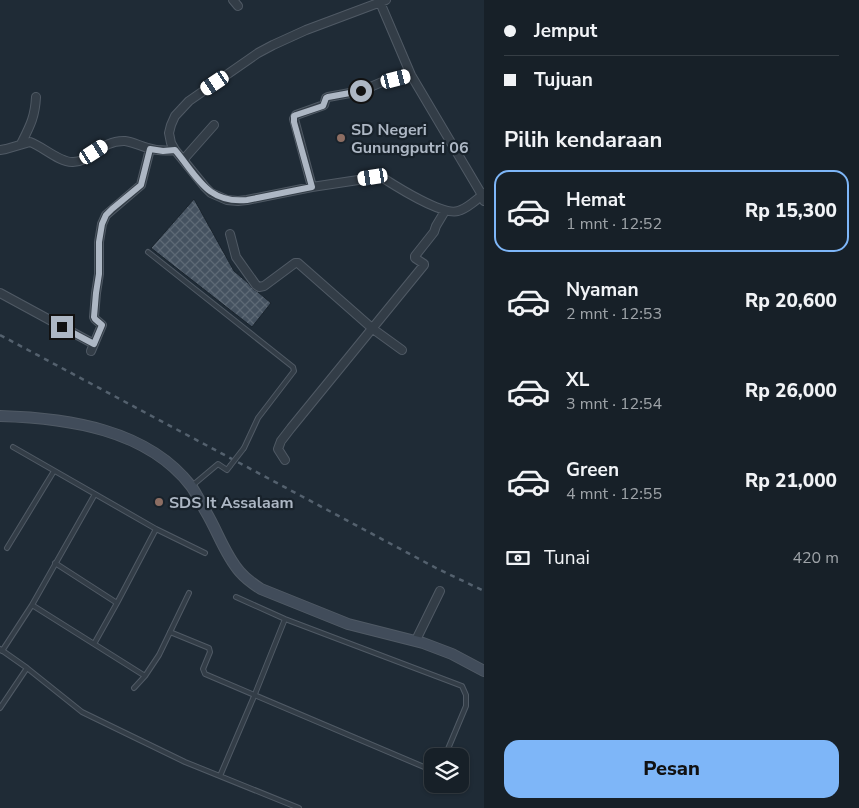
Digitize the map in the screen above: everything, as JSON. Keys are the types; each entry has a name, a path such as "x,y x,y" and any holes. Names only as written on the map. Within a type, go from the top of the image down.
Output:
{"street":[{"path":"382,1 411,75 483,196 458,211 445,211 378,177 312,187 247,200 227,200 211,193 205,187 171,143 169,133 171,125 175,116 189,101 258,53 306,30 382,1"},
{"path":"312,187 294,116 323,106 328,97 361,91 382,82 411,75"},
{"path":"21,144 32,123 36,97"},
{"path":"183,160 214,125"},
{"path":"0,150 32,142 59,158 71,162 82,160 112,142 126,141 150,149 175,150"},
{"path":"0,293 92,348 102,325 94,317 102,224 106,215 112,209 141,185 150,149"},
{"path":"284,460 278,449 281,441 424,266 415,256 434,232 445,211"},
{"path":"230,234 235,255 256,285 264,286 295,263 298,263 373,329 402,350"},
{"path":"0,416 44,418 86,425 124,437 145,448 173,467 191,487 240,572 260,590 348,624 416,640 452,654 484,671"},
{"path":"416,640 440,590"}],"lane":[{"path":"148,252 293,367 294,371 258,418 244,448 227,470 218,464 191,487"},
{"path":"13,447 156,529 205,553"},
{"path":"7,548 54,471"},
{"path":"95,494 32,605 1,650 27,668 82,712 185,762 299,808"},
{"path":"94,644 156,529"},
{"path":"56,563 117,603"},
{"path":"134,688 145,676 159,655 189,593"},
{"path":"236,597 285,619 462,686 466,695 466,706 449,748"},
{"path":"32,605 145,676"},
{"path":"220,776 285,619"},
{"path":"170,632 209,648 210,652 203,669 206,674 424,768"},
{"path":"0,708 27,668"}],"building":[{"path":"194,199 234,271 271,303 252,327 151,248"}],"railway":[{"path":"0,335 436,568 484,591"}],"place":[{"name":"SD Negeri Gunungputri 06","path":"341,138"},
{"name":"SDS It Assalaam","path":"159,502"}],"route":[{"path":"62,327 94,344 102,325 94,317 102,224 106,215 112,209 141,185 150,149 175,150 211,193 227,200 247,200 312,187 294,116 324,106 328,97 361,91"}]}
